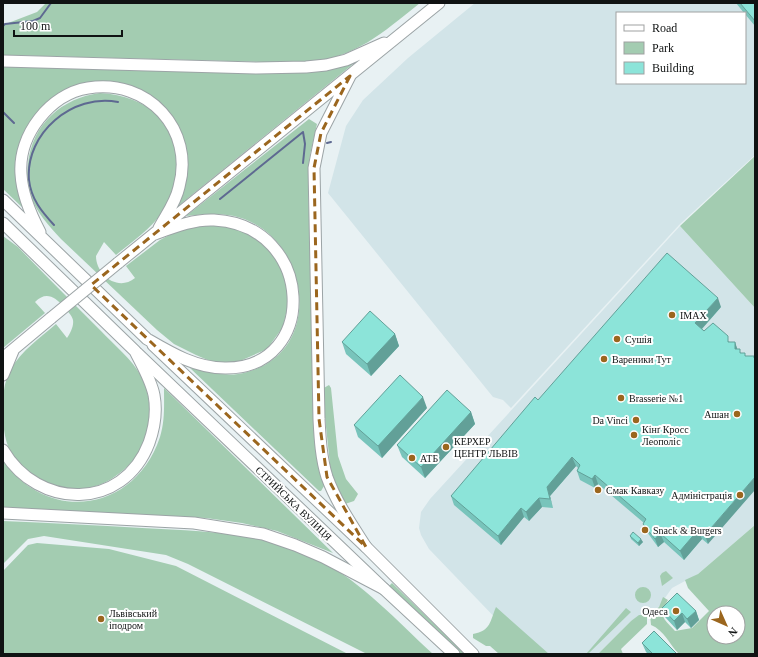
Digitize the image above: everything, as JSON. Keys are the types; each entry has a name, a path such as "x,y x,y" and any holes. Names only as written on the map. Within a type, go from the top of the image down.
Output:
{"main road":[{"path":"3,358 439,3"},
{"path":"3,61 256,68 306,67 326,65 346,60 397,37"},
{"path":"350,76 321,133 314,168 319,419 320,444 327,477 340,505 366,547"},
{"path":"45,241 28,203 21,174 23,156 28,139 36,122 48,108 60,99 75,92 101,87 116,88 141,96 161,111 176,133 182,154 181,182 173,204 155,234"},
{"path":"3,200 366,547 473,654"},
{"path":"147,339 191,362 226,368 242,366 268,355 284,337 292,315 294,300 287,266 280,254 258,233 244,226 213,220 180,225 155,234"},
{"path":"3,223 31,251"},
{"path":"3,231 31,251"},
{"name":"СТРИЙСЬКА ВУЛИЦЯ","path":"31,251 384,589 454,654"},
{"path":"3,355 14,350"},
{"path":"3,375 14,350"},
{"path":"3,450 8,459 25,476 34,484 49,491 79,495 94,493 118,482 130,473 146,449 152,434 155,417 154,396 135,351"},
{"path":"3,513 194,523 263,534 295,544 384,589"}],"highlighted area":[{"path":"350,76 321,133 314,168 319,419 327,477 366,547 91,285"}],"shaded area":[{"path":"475,3 755,3 755,155 679,225 511,408 503,400 493,397 328,193 346,126 363,100 408,58"},
{"path":"680,226 755,308 755,525 698,574 672,588 655,612 631,621 598,654 530,654 429,549 421,535 419,528 421,512 430,499"}],"green space":[{"path":"46,3 420,3 393,25 354,50 323,60 305,63 3,55 3,25 37,12"},
{"path":"358,60 172,211 186,177 186,154 143,94 74,89 25,137 25,210 3,189 3,64 303,71"},
{"path":"100,93 124,97 143,105 159,117 170,131 176,149 177,168 173,189 163,211 153,223 116,255 104,242 96,256 100,269 104,275 115,282 128,282 135,278 126,266 160,240 177,231 211,224 240,228 263,242 283,268 289,300 283,327 267,349 240,361 225,363 210,361 174,344 157,330 61,239 39,212 30,194 27,179 31,150 36,137 51,115 62,107 86,96"},
{"path":"309,119 317,124 310,155 308,182 316,443 324,486 321,491 319,491 190,368 211,373 240,374 272,360 289,342 298,320 299,295 294,271 282,248 264,230 241,218 220,214 186,216"},
{"path":"755,156 755,308 680,226"},
{"path":"3,236 18,247 122,352 133,364 145,384 150,409 148,426 141,447 137,455 121,472 108,481 94,487 64,489 35,479 23,469 13,457 8,446 3,424 3,401 8,374 20,356 56,324 67,338 72,330 73,322 71,315 57,300 47,296 43,297 35,302 45,313 3,348"},
{"path":"329,385 331,388 338,456 346,479 358,494 354,501 345,504 331,474 322,389"},
{"path":"164,388 333,553 277,531 242,523 206,518 3,508 3,460 22,481 43,494 66,501 89,501 111,494 131,481 148,462 160,437 164,407"},
{"path":"3,521 188,530 254,538 276,544 319,560 350,579 379,603 433,654 365,653 188,564 166,555 44,536 28,539 3,564"},
{"path":"755,525 755,654 679,654 660,630 651,625 650,614 659,607 663,597 668,600 663,610 663,617 675,631 692,628 706,614 706,645 746,645 746,605 706,605 706,608 688,588 685,580 698,574"},
{"name":"Львівський іподром","path":"37,543 109,549 176,566 348,654 3,654 3,571 28,545"},
{"path":"666,571 673,578 662,586 660,576"},
{"path":"392,583 465,654 461,654 388,587"},
{"path":"643,587 650,592 651,595 646,602 643,603 636,598 635,595 640,588"},
{"path":"496,607 549,654 499,654 490,646 486,646 473,638 473,634 479,633 487,628"},
{"path":"626,608 631,612 588,654 586,654"},
{"path":"639,615 647,615 647,624 621,649 623,654 598,654 631,621"}],"building":[{"path":"740,3 755,3 755,21"},
{"name":"Кінґ Кросс Леополіс","path":"667,253 718,298 695,323 704,331 713,323 728,336 728,342 735,342 735,349 740,349 740,353 745,353 745,356 754,356 755,477 705,535 698,530 680,551 660,533 655,539 643,524 646,519 595,475 592,479 577,471 580,465 572,457 547,487 550,499 539,498 526,512 521,508 498,536 451,496 535,397 538,400"},
{"path":"370,311 395,334 367,364 342,342"},
{"path":"400,375 423,397 378,446 354,425"},
{"path":"447,390 471,412 421,467 397,445"},
{"path":"633,532 641,539 638,543 630,536"},
{"path":"677,593 696,611 687,619 682,613 674,621 662,608"},
{"path":"654,631 677,654 653,654 642,643"}],"waterway":[{"path":"3,26 5,24 33,21 40,18 51,3"},
{"path":"54,225 38,205 30,187 30,163 35,147 44,132 55,120 69,110 85,104 101,101 118,102"},
{"path":"3,112 14,123"},
{"path":"220,199 303,132 305,144 303,163"},
{"path":"327,143 331,142"}],"place":[{"name":"IMAX","path":"672,315"},
{"name":"Сушія","path":"617,339"},
{"name":"Вареники Тут","path":"604,359"},
{"name":"Brasserie №1","path":"621,398"},
{"name":"Ашан","path":"737,414"},
{"name":"Da Vinci","path":"636,420"},
{"name":"Кінґ Кросс Леополіс","path":"634,435"},
{"name":"КЕРХЕР ЦЕНТР ЛЬВІВ","path":"446,447"},
{"name":"АТБ","path":"412,458"},
{"name":"Смак Кавказу","path":"598,490"},
{"name":"Адміністрація","path":"740,495"},
{"name":"Snack & Burgers","path":"645,530"},
{"name":"Одеса","path":"676,611"},
{"name":"Львівський іподром","path":"101,619"}]}
